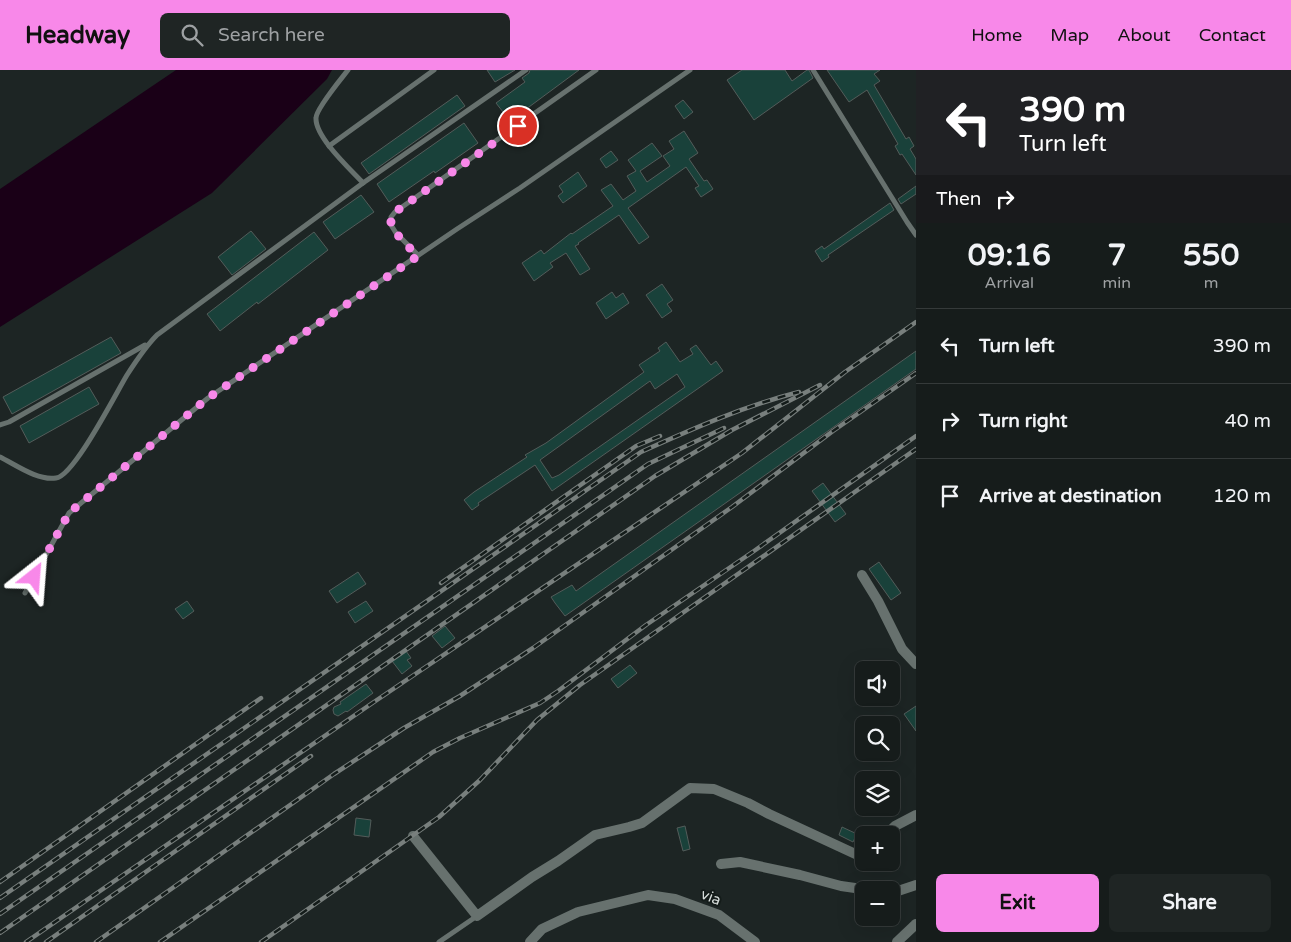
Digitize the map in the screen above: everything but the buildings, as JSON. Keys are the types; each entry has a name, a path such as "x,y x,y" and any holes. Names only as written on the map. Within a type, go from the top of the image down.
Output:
{"street":[{"path":"862,575 878,601 902,649 916,664"},
{"path":"413,836 477,916 595,835 642,822 690,788 714,788 855,854"},
{"path":"894,826 916,815"},
{"path":"721,864 740,862 855,888"},
{"path":"900,890 916,885"},
{"name":"via","path":"530,942 542,929 578,912 648,895 675,899 719,916 755,942"},
{"path":"897,942 916,924"}],"lane":[{"path":"348,70 322,105 316,117 318,130 328,146 363,183"},
{"path":"328,146 434,70"},
{"path":"0,456 42,478 59,478 68,472 83,451 128,374 148,344 157,335 363,183 526,70"},
{"path":"418,256 391,225 391,217 395,212 596,70"},
{"path":"26,593 69,513 208,398 520,188 690,70"},
{"path":"812,70 916,234"},
{"path":"0,426 148,344"},
{"path":"439,942 477,916"}],"shaded area":[{"path":"176,70 332,70 327,79 212,193 0,327 0,189"}],"railway":[{"path":"26,942 371,704 742,453 845,372 916,322"},
{"path":"96,942 334,774 404,728 460,696 533,648 732,507 833,431 916,373"},
{"path":"0,933 655,476 732,430 820,385"},
{"path":"0,898 641,452 738,411 799,392"},
{"path":"0,914 648,464 724,428"},
{"path":"441,583 636,446 660,436"},
{"path":"160,942 433,752 540,703 558,691 646,625 916,436"},
{"path":"261,942 439,817 480,780 537,720 580,685 916,449"},
{"path":"0,882 261,698"},
{"path":"46,942 311,756"}],"route":[{"path":"34,577 69,513 208,398 418,256 396,233 391,225 391,217 395,212 518,126"}]}
